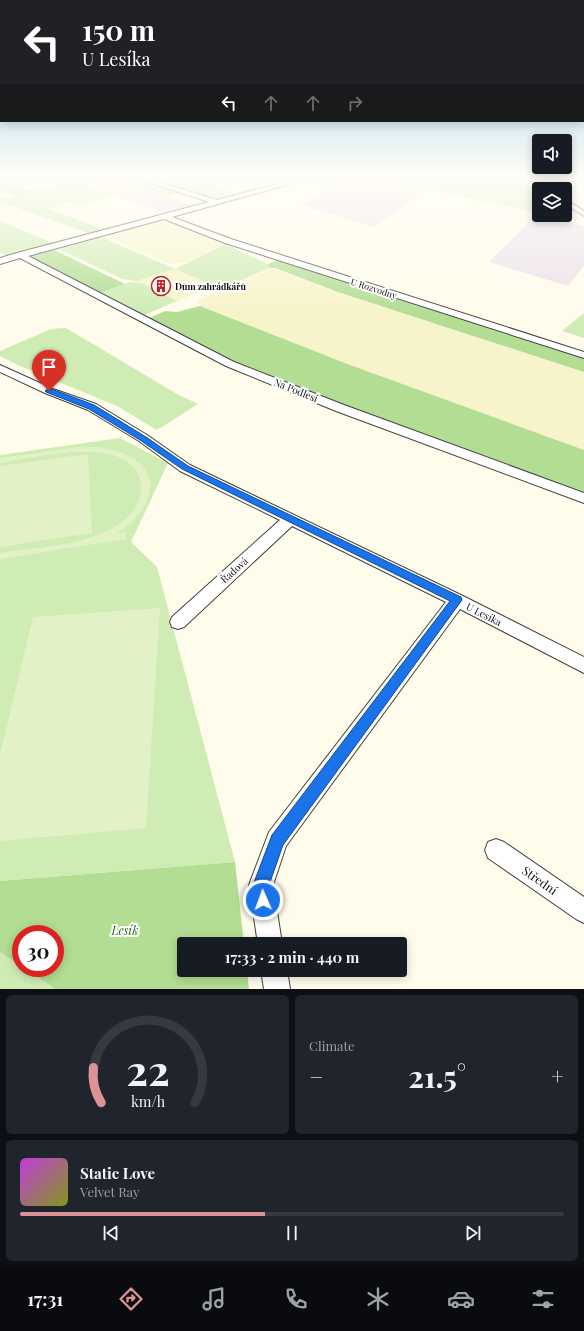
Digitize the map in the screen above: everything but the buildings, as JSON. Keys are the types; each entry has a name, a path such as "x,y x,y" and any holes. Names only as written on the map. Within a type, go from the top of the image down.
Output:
{"street":[{"path":"0,260 135,225"},
{"name":"U Rozvodny","path":"187,225 228,241 584,355"},
{"name":"Na Podlesí","path":"20,255 230,364 340,408 584,498"},
{"name":"U Lesíka","path":"0,368 49,391 92,407 143,438 185,468 457,600 584,666"},
{"name":"Řadová","path":"178,622 290,519"},
{"path":"269,937 261,885 277,840 457,600"},
{"name":"Střední","path":"496,850 584,911"},
{"path":"275,977 277,989"}],"shaded area":[{"path":"146,225 181,225 209,236 220,244 216,248 187,262 173,264 167,263 110,238 113,233"},
{"path":"526,225 584,226 584,266 568,286 489,262"},
{"path":"272,268 338,292 584,372 584,450 350,365 200,306 198,303 200,299"},
{"path":"175,269 215,285 177,301 144,284 130,282"}],"green space":[{"path":"0,225 10,225 55,244 8,256 0,253"},
{"path":"66,225 93,225 106,230 91,234"},
{"path":"101,237 175,269 136,281 122,279 59,249"},
{"path":"225,244 268,264 269,268 222,289 175,269"},
{"path":"54,250 125,284 97,294 27,256"},
{"path":"280,259 584,357 584,372 338,292 275,268 269,268 268,264"},
{"path":"130,282 144,284 177,301 142,316 97,294"},
{"path":"200,306 350,365 584,450 584,496 378,420 238,364 147,319 165,311 177,312"},
{"path":"584,313 584,338 562,331"},
{"path":"66,328 177,394 198,404 157,430 117,406 20,366 0,356 0,351 51,329"},
{"path":"120,438 168,463 131,542 157,567 235,862 0,881 0,455"},
{"path":"80,447 103,448 123,453 138,462 147,473 150,486 147,501 136,518 116,534 126,532 126,539 0,559 0,553 55,546 95,536 119,524 134,510 140,498 140,481 132,466 120,458 105,453 69,452 0,463 0,458"},
{"path":"88,454 92,533 0,547 0,466"},
{"path":"160,608 146,828 0,841 0,755 33,617"},
{"name":"Lesík","path":"235,862 243,937 177,937 177,977 248,977 249,989 55,989 37,977 64,977 64,925 12,925 12,960 0,952 0,881"},
{"path":"0,952 12,960 12,977 37,977 55,989 0,989"}],"place":[{"name":"Dům zahrádkářů","path":"161,286"}],"route":[{"path":"49,391 92,407 143,438 185,468 457,600 277,840 261,885 263,900"}]}
